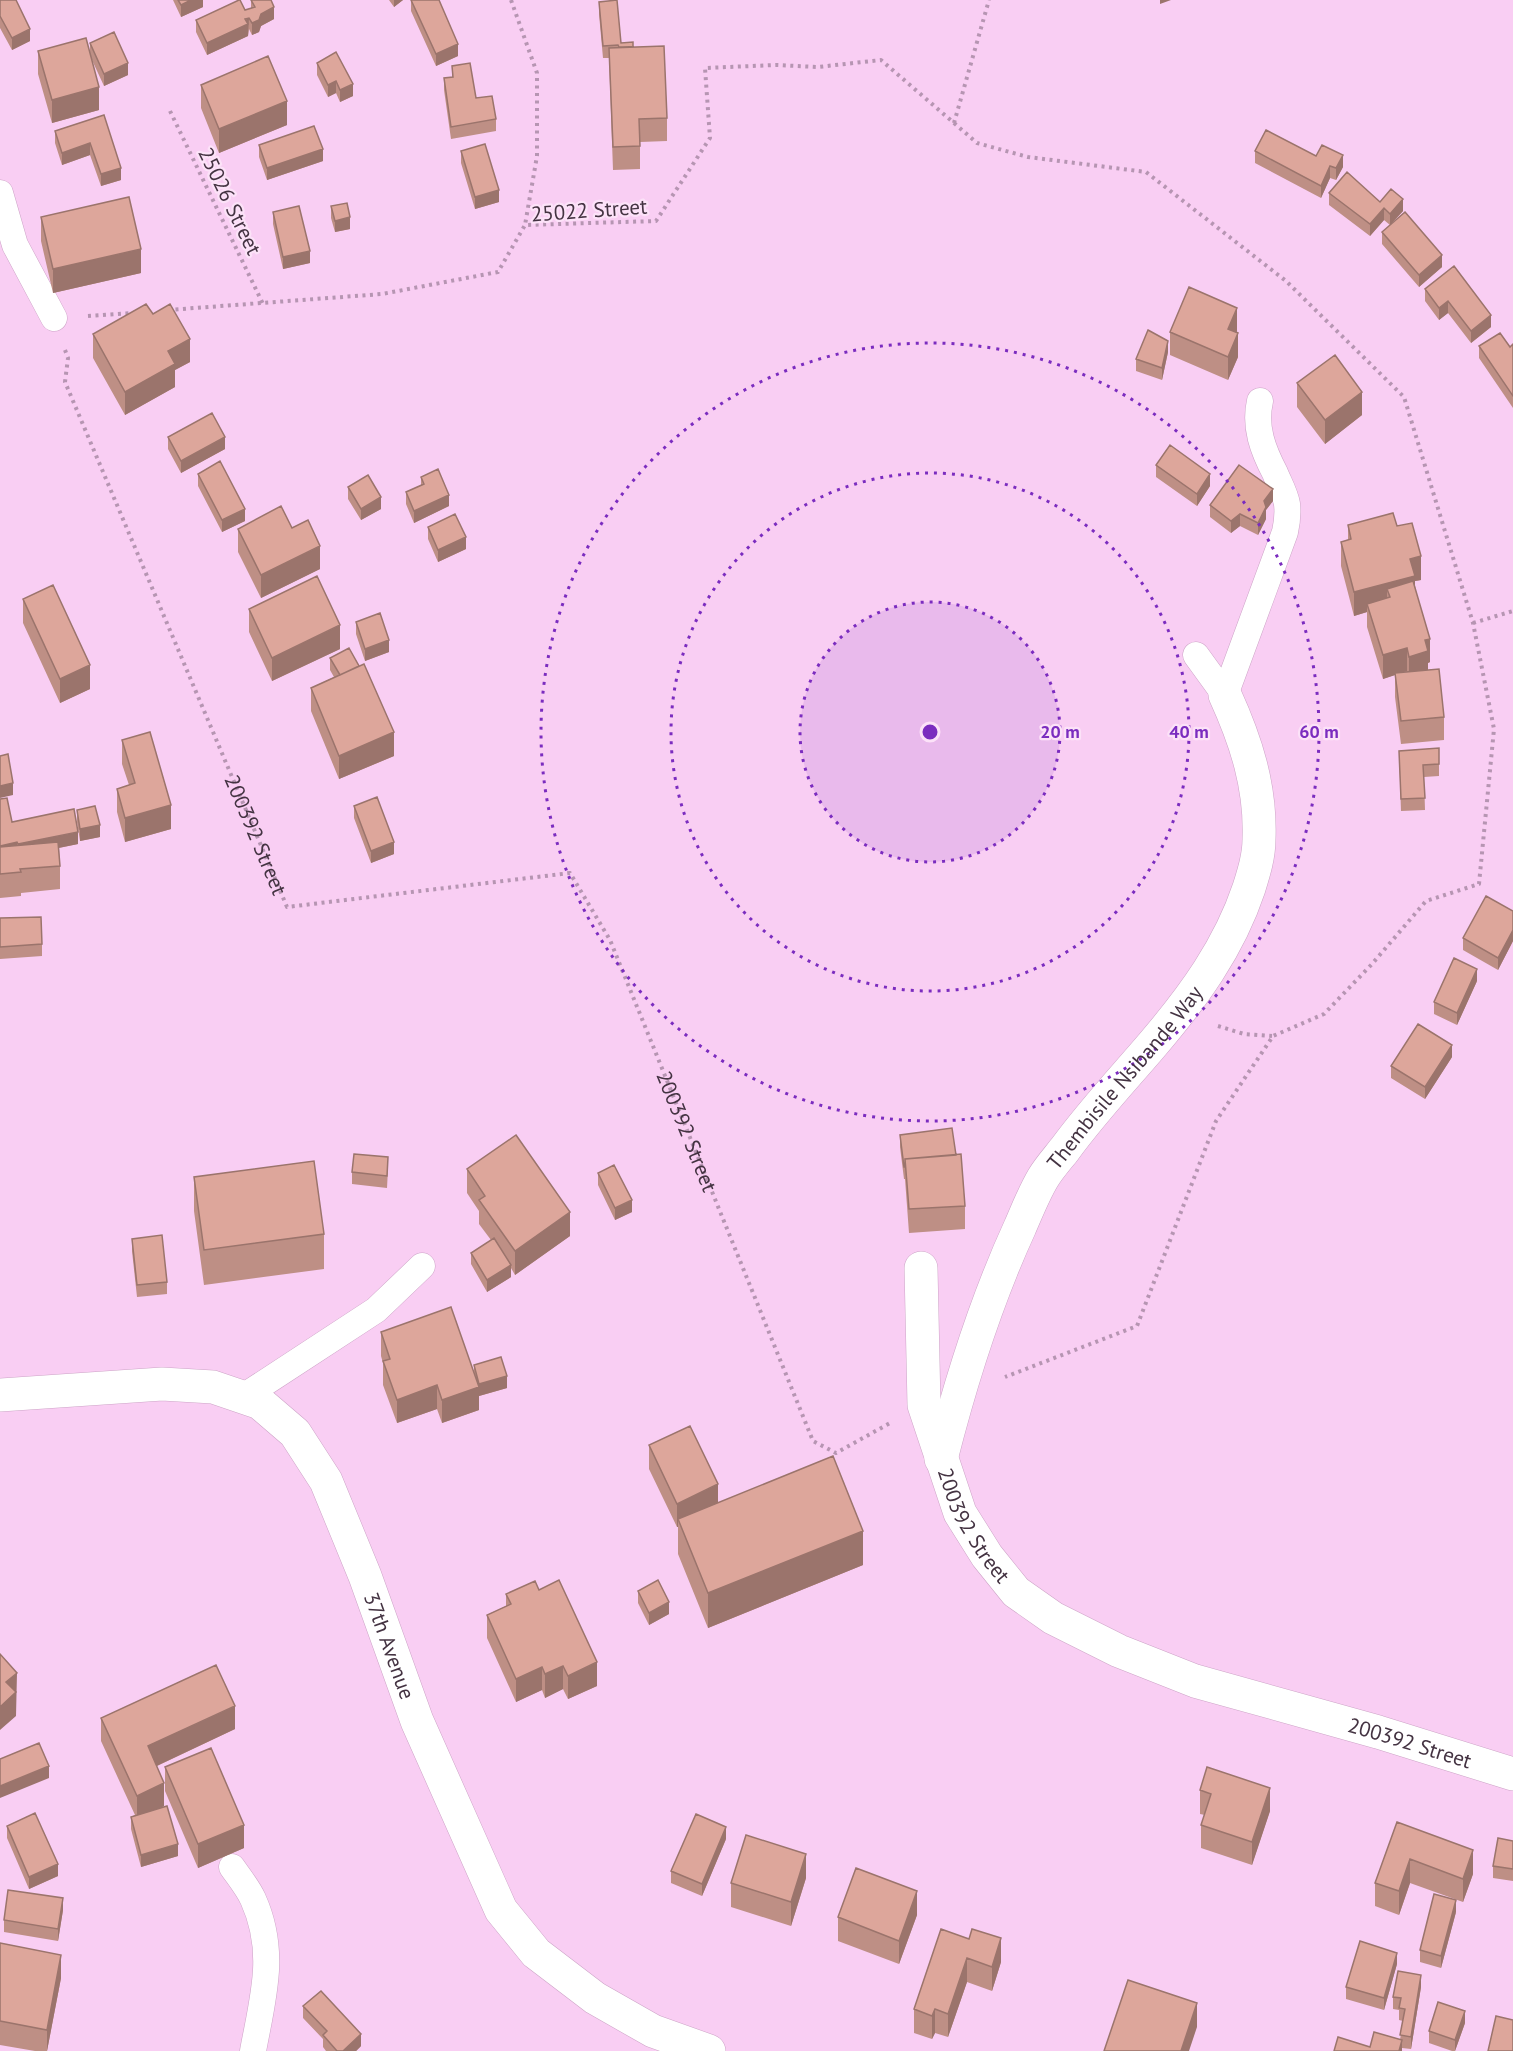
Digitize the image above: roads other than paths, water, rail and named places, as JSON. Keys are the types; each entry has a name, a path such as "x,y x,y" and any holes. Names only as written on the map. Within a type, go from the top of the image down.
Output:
{"street":[{"name":"Thembisile Nsibande Way","path":"941,1459 957,1396 1006,1258 1042,1179 1092,1113 1200,986 1223,948 1243,906 1256,866 1260,840 1255,782 1242,733 1225,695"},
{"name":"200392 Street","path":"921,1268 924,1405 960,1513 987,1556 1016,1592 1053,1618 1119,1651 1195,1681 1378,1732 1513,1774"},
{"name":"37th Avenue","path":"0,1395 162,1384 213,1387 260,1403 295,1433 326,1481 365,1576 417,1721 501,1910 536,1953 595,1998 653,2031 709,2051"}],"lane":[{"path":"0,193 15,245 54,318"},
{"path":"1225,695 1285,532 1287,517 1287,503 1258,430 1257,416 1260,401"},
{"path":"1196,655 1225,695"},
{"path":"243,1397 369,1315 422,1266"},
{"path":"232,1868 252,1897 263,1924 268,1952 264,1996 253,2051"}]}
